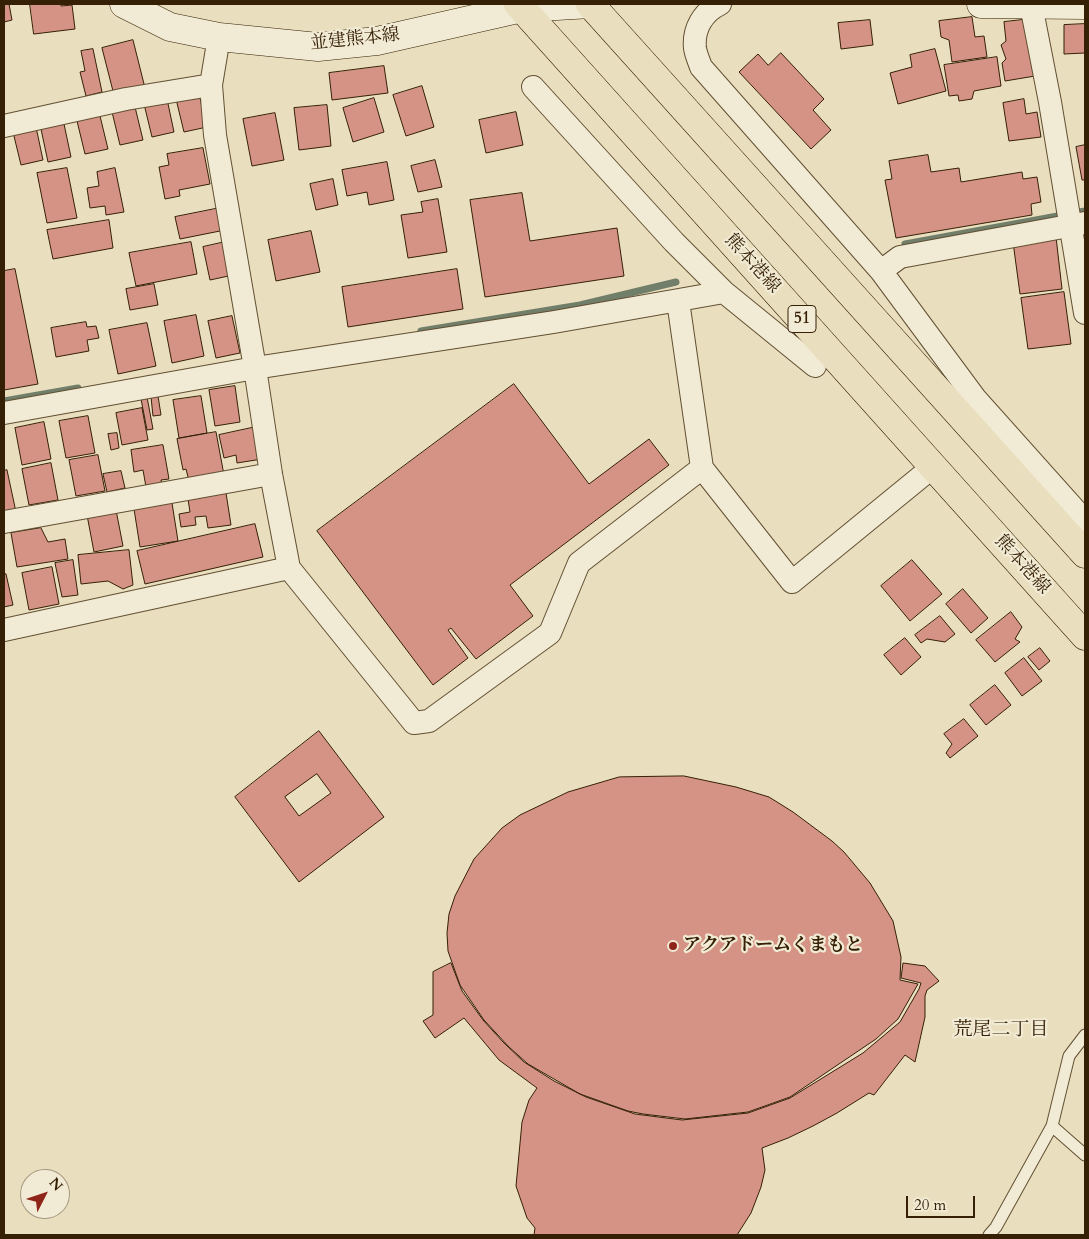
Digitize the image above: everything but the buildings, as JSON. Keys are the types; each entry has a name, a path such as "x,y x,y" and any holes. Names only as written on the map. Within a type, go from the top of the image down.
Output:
{"main road":[{"name":"並建熊本線","path":"124,4 170,27 218,37 318,47 377,41 520,6 590,4"},
{"path":"590,4 1085,554"},
{"path":"981,4 1030,6 1085,5"},
{"name":"熊本港線","path":"520,6 1085,636"}],"street":[{"path":"720,4 707,13 696,28 695,48 701,67 881,271 975,398 1085,522"},
{"path":"1030,6 1078,224 1085,313"},
{"path":"218,37 211,85 215,135 271,474 289,568 414,723 429,721 550,633 578,563 702,468"},
{"path":"4,126 126,99 211,85"},
{"path":"533,87 674,242 724,292 814,366"},
{"path":"881,271 900,257 1078,224"},
{"path":"4,412 255,368 554,322 724,292"},
{"path":"678,301 702,468 792,582 934,466"},
{"path":"4,522 271,474"},
{"path":"4,630 289,568"}],"lane":[{"path":"989,1235 996,1227 1052,1126 1069,1056 1085,1035"},
{"path":"1052,1126 1085,1155"}],"waterway":[{"path":"905,244 1085,211"},
{"path":"421,331 580,305 676,282"},
{"path":"4,401 78,388"}],"place":[{"name":"アクアドームくまもと","path":"673,946"}],"district":[{"name":"荒尾二丁目","path":"1001,1031"}]}
